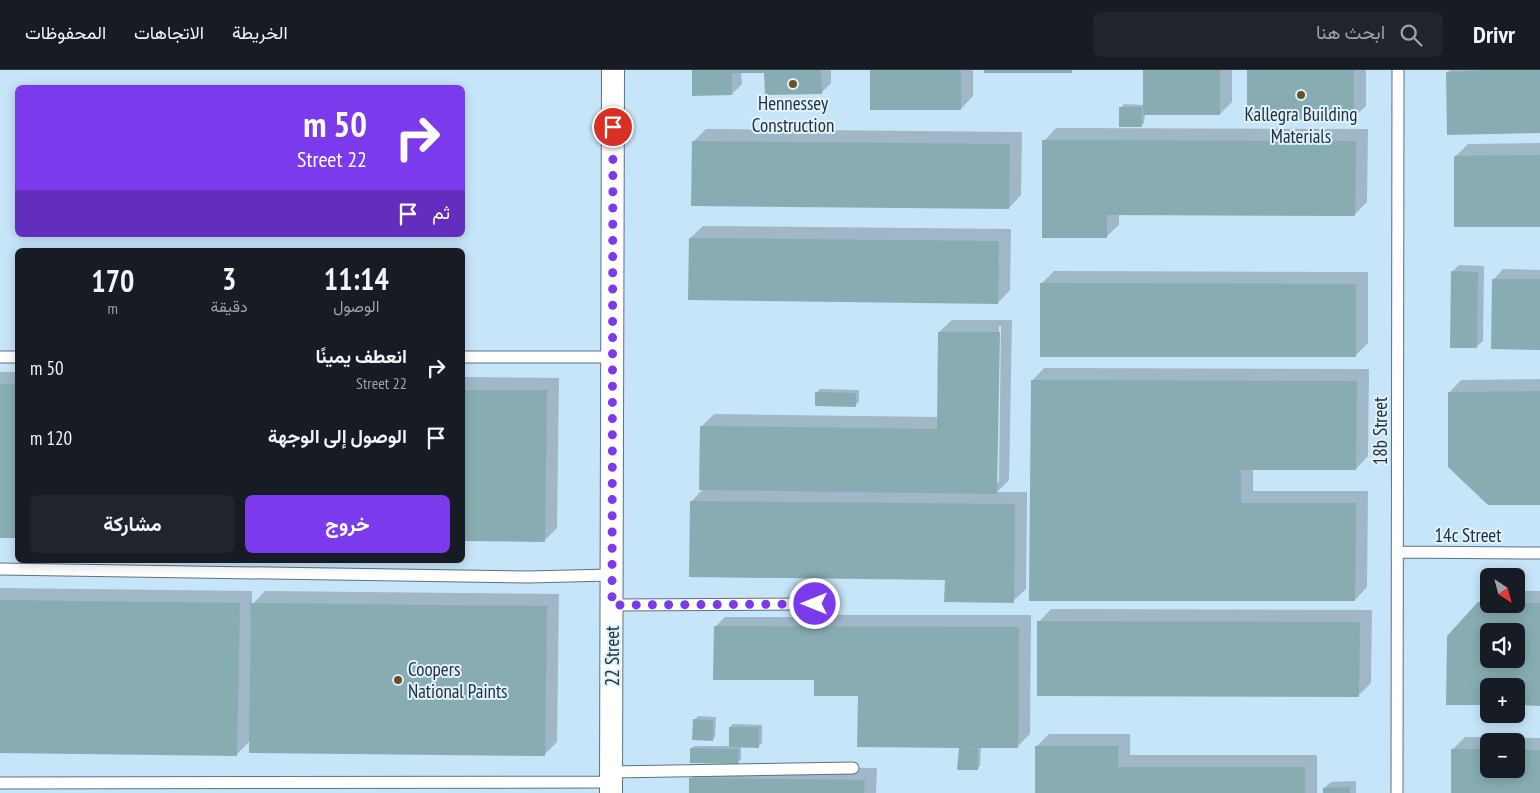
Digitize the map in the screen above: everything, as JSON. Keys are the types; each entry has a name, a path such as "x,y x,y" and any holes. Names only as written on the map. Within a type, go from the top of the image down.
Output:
{"street":[{"name":"22 Street","path":"612,782 613,70"}],"lane":[{"name":"18b Street","path":"1397,793 1398,70"},
{"path":"0,357 15,357"},
{"path":"465,357 613,357"},
{"name":"14c Street","path":"1397,552 1540,553"},
{"path":"0,569 528,577 611,575"},
{"path":"612,605 815,604"},
{"path":"0,783 612,782 853,768"}],"building":[{"name":"Hennessey Construction","path":"692,70 821,70 822,94 765,95 764,73 732,73 732,95 692,96"},
{"path":"870,70 961,70 961,110 870,110"},
{"path":"984,70 1072,70 1072,73 984,73"},
{"path":"1143,70 1220,70 1220,115 1143,115"},
{"name":"Kallegra Building Materials","path":"1247,70 1354,70 1354,120 1247,119"},
{"path":"1540,70 1540,133 1447,135 1446,72"},
{"path":"1119,107 1142,107 1142,127 1119,127"},
{"path":"1042,140 1356,141 1355,216 1107,215 1107,238 1042,238"},
{"path":"692,141 1010,144 1009,209 691,206"},
{"path":"1540,155 1540,227 1454,227 1454,156"},
{"path":"689,238 999,241 998,304 688,300"},
{"path":"1451,271 1478,272 1477,348 1450,348"},
{"path":"1492,279 1540,279 1540,350 1491,349"},
{"path":"1040,283 1356,284 1356,357 1040,357"},
{"path":"938,332 1000,332 997,494 699,490 700,426 937,429"},
{"path":"1031,380 1357,381 1356,470 1241,470 1241,503 1356,503 1355,601 1029,601"},
{"path":"0,384 15,384 15,538 0,538"},
{"path":"465,390 547,390 545,542 465,541"},
{"path":"1540,391 1540,505 1488,505 1448,467 1448,392"},
{"path":"815,392 856,393 856,407 815,406"},
{"path":"690,501 1015,504 1014,603 944,602 945,580 689,577"},
{"path":"0,600 240,603 237,756 0,753"},
{"path":"1478,602 1480,602 1480,613 1525,613 1525,603 1540,603 1540,706 1525,705 1525,678 1480,678 1480,705 1446,705 1447,636"},
{"name":"Coopers National Paints","path":"251,603 547,606 545,756 249,753"},
{"path":"1037,621 1360,622 1359,697 1037,696"},
{"path":"714,626 1019,627 1018,748 965,748 978,749 978,770 957,770 959,748 857,747 858,696 814,696 814,680 713,680"},
{"path":"693,719 713,720 713,741 692,740"},
{"path":"729,727 759,727 759,748 729,747"},
{"path":"1035,746 1118,746 1118,767 1305,767 1305,793 1035,793"},
{"path":"690,748 739,749 738,764 690,763"},
{"path":"1451,749 1480,749 1480,778 1525,778 1525,750 1540,750 1540,793 1451,793"},
{"path":"689,778 865,780 864,793 689,793"},
{"path":"1350,787 1350,793 1323,793 1323,788"}],"place":[{"name":"Hennessey Construction","path":"793,84"},
{"name":"Kallegra Building Materials","path":"1301,95"},
{"name":"Coopers National Paints","path":"398,680"}],"route":[{"path":"613,127 612,605 815,604"}]}
